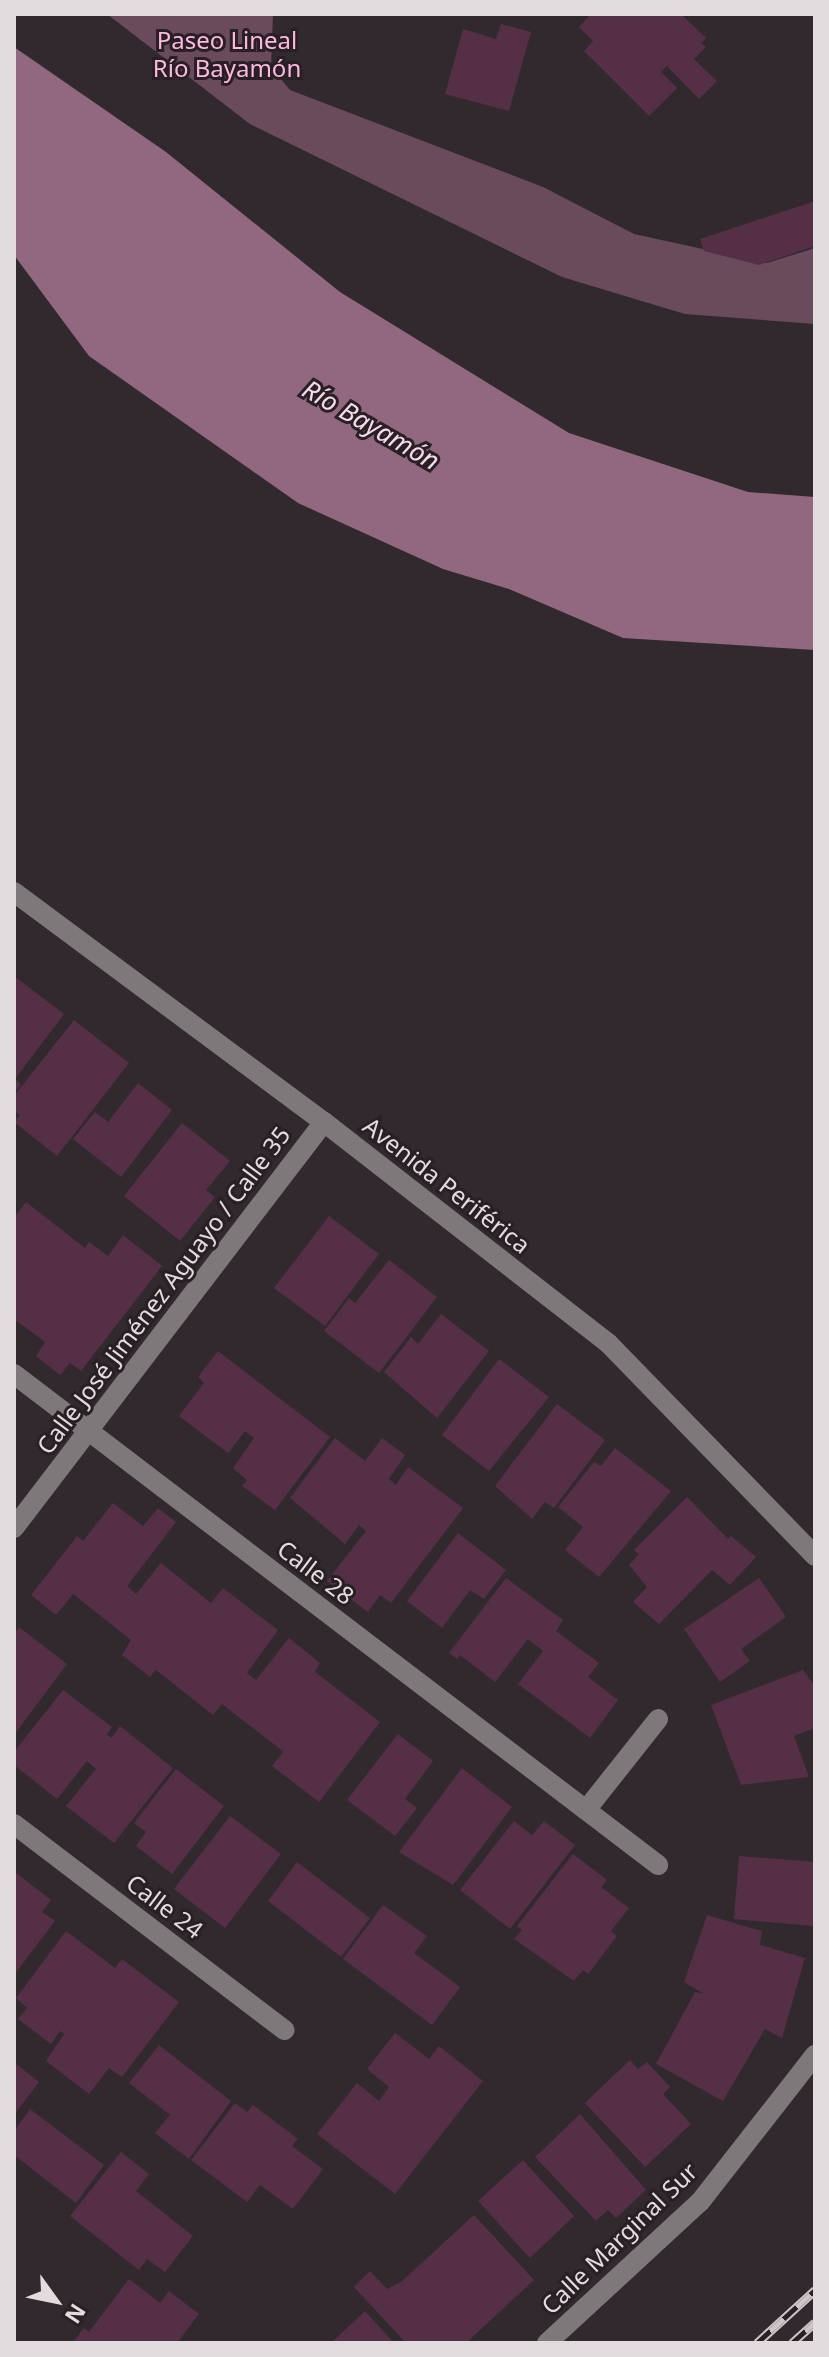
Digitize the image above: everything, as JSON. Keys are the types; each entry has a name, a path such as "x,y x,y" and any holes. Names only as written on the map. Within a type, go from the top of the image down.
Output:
{"street":[{"name":"Avenida Periférica","path":"14,892 324,1122 608,1343 815,1556"},
{"name":"Calle José Jiménez Aguayo / Calle 35","path":"14,1528 324,1122"},
{"name":"Calle 28","path":"14,1374 658,1865"},
{"path":"586,1810 658,1719"},
{"name":"Calle 24","path":"14,1824 284,2030"},
{"name":"Calle Marginal Sur","path":"547,2343 700,2202 815,2055"}],"green space":[{"name":"Paseo Lineal Río Bayamón","path":"107,14 273,14 271,67 290,90 543,187 634,234 767,263 815,248 815,324 685,314 562,277 250,124"}],"water":[{"name":"Río Bayamón","path":"14,47 166,152 340,292 569,433 748,492 815,497 815,650 623,638 509,589 443,569 298,503 89,356 14,255"}],"building":[{"path":"591,14 681,14 706,38 701,43 706,47 694,59 717,81 699,99 667,66 661,72 677,88 649,116 584,51 593,41 579,27"},
{"path":"501,24 531,32 509,111 445,94 463,29 496,39"},
{"path":"815,201 815,246 759,265 704,251 700,239"},
{"path":"14,976 64,1014 15,1079 21,1084 14,1093"},
{"path":"74,1020 129,1063 57,1156 14,1122 20,1115 14,1111 14,1096"},
{"path":"138,1083 172,1110 121,1177 73,1139 95,1112 108,1122"},
{"path":"182,1123 230,1161 206,1190 215,1197 180,1241 124,1196"},
{"path":"26,1202 85,1248 89,1242 108,1256 123,1235 162,1266 81,1371 70,1363 60,1375 36,1356 45,1342 14,1319 14,1218"},
{"path":"329,1216 379,1254 325,1326 274,1288"},
{"path":"389,1260 437,1297 379,1373 324,1331 349,1298 355,1303"},
{"path":"441,1314 489,1351 437,1418 384,1372 411,1337 418,1344"},
{"path":"218,1351 330,1437 275,1510 242,1486 247,1480 233,1468 254,1438 245,1431 228,1453 179,1416 204,1383 198,1377"},
{"path":"499,1359 549,1397 489,1471 442,1435"},
{"path":"557,1404 605,1440 554,1508 545,1502 532,1519 495,1486"},
{"path":"335,1438 365,1461 382,1438 405,1455 389,1479 396,1485 408,1467 463,1508 391,1603 380,1595 368,1612 327,1581 366,1531 359,1525 345,1544 290,1498"},
{"path":"615,1448 671,1491 599,1577 565,1550 583,1527 558,1507 594,1462 601,1466"},
{"path":"687,1497 728,1539 731,1536 756,1557 730,1585 712,1570 659,1624 633,1602 647,1587 629,1565 639,1554 634,1550"},
{"path":"113,1503 143,1526 158,1508 176,1522 127,1586 136,1594 161,1563 211,1603 223,1588 278,1630 247,1673 256,1680 289,1638 320,1663 315,1672 380,1722 319,1802 272,1766 283,1752 280,1749 222,1704 213,1715 156,1670 150,1677 122,1655 131,1640 73,1594 56,1615 31,1595 77,1536 83,1541"},
{"path":"458,1533 506,1570 484,1599 470,1590 442,1628 407,1601"},
{"path":"506,1578 563,1620 556,1631 599,1663 588,1677 618,1700 590,1738 518,1684 543,1651 528,1639 495,1682 460,1655 457,1659 449,1653"},
{"path":"759,1578 786,1617 741,1649 750,1661 720,1682 684,1629"},
{"path":"19,1627 67,1664 14,1735 14,1634"},
{"path":"803,1670 815,1686 815,1728 794,1736 809,1777 741,1785 711,1705"},
{"path":"63,1690 112,1727 107,1734 111,1738 120,1726 173,1768 114,1843 66,1806 96,1769 87,1761 57,1799 14,1765 14,1752"},
{"path":"398,1734 433,1761 405,1799 417,1808 395,1836 347,1800"},
{"path":"462,1768 512,1807 453,1885 399,1852"},
{"path":"176,1769 224,1806 172,1874 136,1846 146,1832 134,1823"},
{"path":"230,1816 281,1854 225,1928 174,1889"},
{"path":"514,1821 532,1835 544,1821 575,1845 510,1929 460,1890"},
{"path":"573,1854 607,1880 601,1887 629,1908 611,1931 617,1936 588,1974 583,1970 574,1981 514,1939 522,1930 517,1926"},
{"path":"739,1856 815,1862 813,1926 734,1919"},
{"path":"297,1862 370,1918 341,1957 268,1901"},
{"path":"15,1872 51,1900 42,1912 55,1921 14,1975"},
{"path":"383,1905 427,1936 414,1953 460,1987 432,2025 343,1959"},
{"path":"707,1915 762,1931 760,1945 805,1958 782,2038 765,2029 723,2101 656,2064 695,1992 704,1994 684,1982"},
{"path":"66,1931 115,1968 122,1959 179,2002 122,2077 109,2068 89,2094 46,2061 64,2034 60,2031 51,2044 18,2019 27,2008 16,1998"},
{"path":"395,2033 429,2059 439,2046 483,2081 395,2194 317,2134 357,2083 379,2101 389,2087 367,2069"},
{"path":"159,2045 231,2101 189,2159 155,2133 170,2115 129,2083"},
{"path":"630,2060 638,2069 647,2062 670,2087 663,2094 691,2124 645,2167 585,2103"},
{"path":"14,2062 39,2082 14,2115"},
{"path":"235,2103 247,2112 253,2105 298,2139 292,2146 323,2169 293,2209 260,2185 247,2202 191,2160"},
{"path":"30,2109 104,2165 76,2203 14,2155 14,2131"},
{"path":"580,2114 646,2190 616,2218 608,2210 596,2221 535,2157"},
{"path":"121,2152 149,2174 136,2191 193,2236 165,2272 147,2259 139,2270 70,2216"},
{"path":"523,2160 574,2216 530,2258 478,2201"},
{"path":"474,2215 534,2280 466,2343 406,2343 354,2287 370,2271 387,2289 401,2282"},
{"path":"129,2279 160,2303 169,2291 199,2314 177,2343 72,2343 84,2328 89,2332"},
{"path":"365,2311 394,2343 331,2343"}],"railway":[{"path":"757,2343 815,2290"},
{"path":"792,2343 815,2322"}]}
